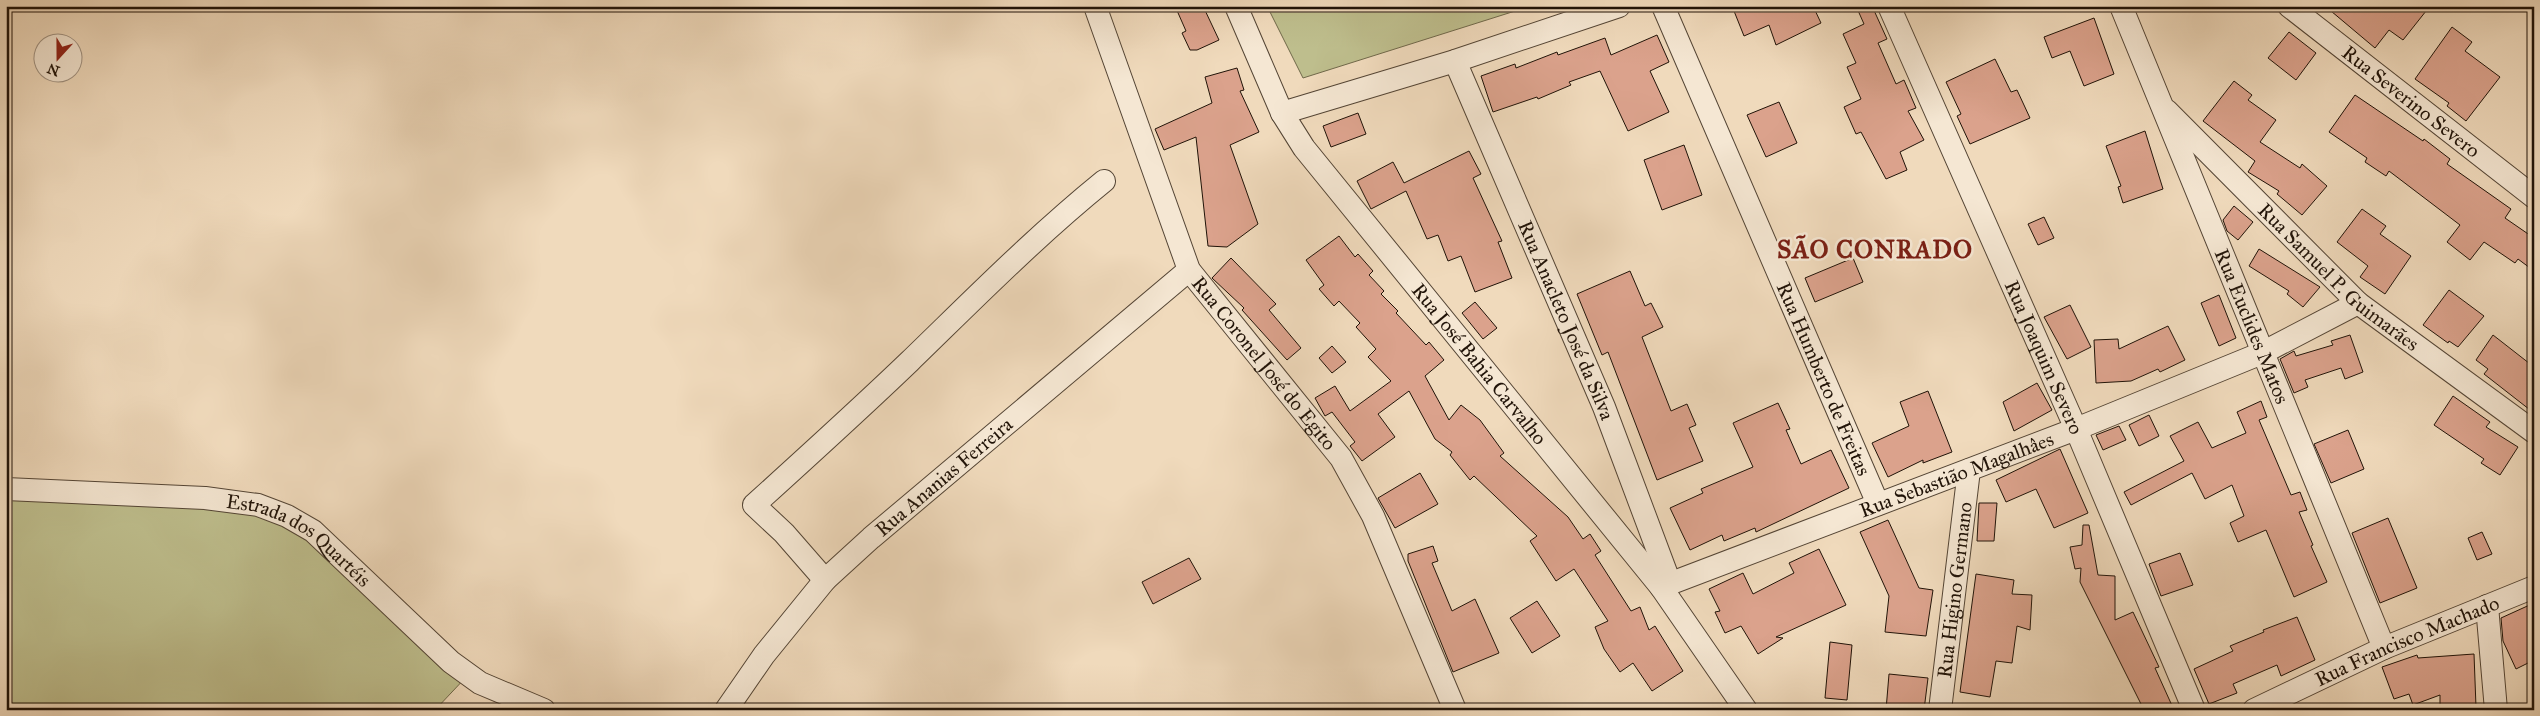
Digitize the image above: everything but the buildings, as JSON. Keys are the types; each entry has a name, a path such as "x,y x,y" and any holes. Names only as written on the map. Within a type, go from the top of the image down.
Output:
{"street":[{"name":"Rua Coronel José do Egito","path":"1095,6 1189,270 1341,458 1373,516 1455,710"},
{"name":"Rua José Bahia Carvalho","path":"1236,6 1282,114 1304,148 1666,585 1751,708"},
{"path":"1282,114 1455,61 1620,6"},
{"name":"Rua Humberto de Freitas","path":"1663,6 1878,504"},
{"name":"Rua Joaquim Severo","path":"1889,6 2076,429 2194,710"},
{"name":"Rua Euclides Matos","path":"2121,6 2159,103 2384,648"},
{"name":"Rua Severino Severo","path":"2289,6 2534,197"},
{"name":"Rua Anacleto José da Silva","path":"1455,61 1604,407 1666,585"},
{"name":"Rua Samuel P. Guimarães","path":"2159,103 2358,303 2534,432"},
{"path":"825,580 784,533 754,505 855,414 1013,259 1050,225 1104,181"},
{"name":"Rua Ananias Ferreira","path":"726,710 764,655 825,580 871,538 1189,270"},
{"name":"Rua Sebastião Magalhâes","path":"1666,585 2076,429 2262,354 2358,303"},
{"name":"Rua Higino Germano","path":"1940,710 1969,470"},
{"name":"Estrada dos Quartéis","path":"6,489 205,498 258,505 287,516 313,531 451,662 468,675 480,683 544,710"},
{"name":"Rua Francisco Machado","path":"2254,710 2384,648 2534,587"},
{"path":"2487,606 2496,710"}],"green space":[{"path":"1267,6 1531,6 1303,78"},
{"path":"6,489 287,516 468,675 435,710 6,710"}],"district":[{"name":"SÃO CONRADO","path":"1875,249"}]}
